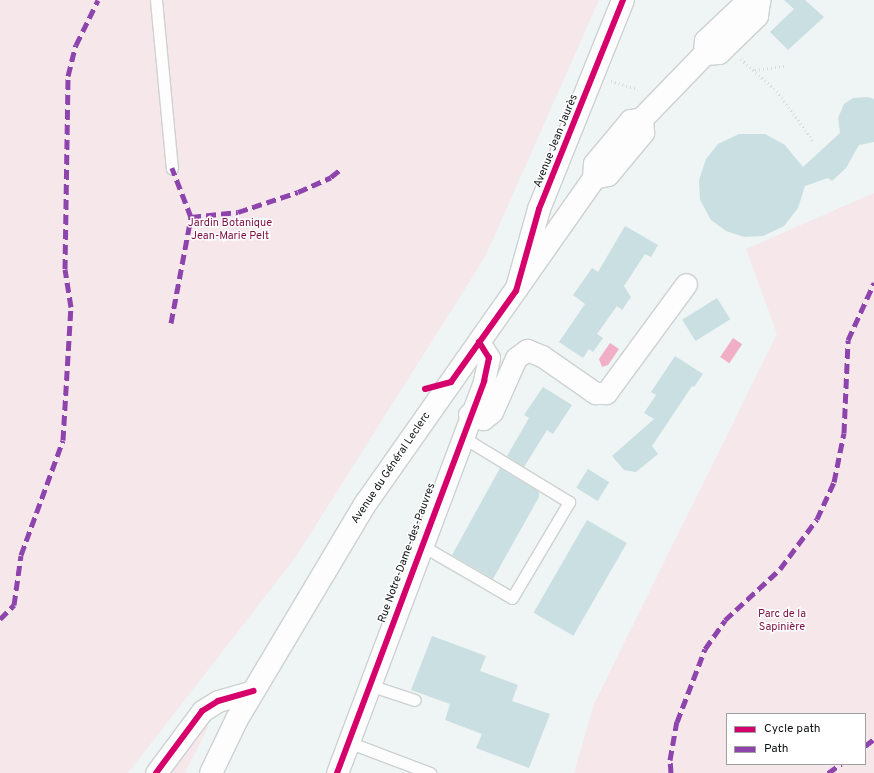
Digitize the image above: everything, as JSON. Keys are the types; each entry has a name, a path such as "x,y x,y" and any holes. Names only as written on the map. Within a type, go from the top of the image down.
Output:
{"main road":[{"name":"Avenue Jean Jaurès","path":"516,291 539,209 623,0"},
{"name":"Avenue du Général Leclerc","path":"211,773 254,691 366,503 594,178 608,175 642,133 642,119 705,54 718,53 757,16 759,0"}],"street":[{"path":"465,362 472,407 483,419 492,412 516,358 527,350 542,356 595,393 606,393 686,284"},
{"name":"Rue Notre-Dame-des-Pauvres","path":"337,773 461,436 484,381 489,358 479,342"},
{"path":"156,773 202,711 218,701 254,691"}],"lane":[{"path":"156,0 172,168"},
{"path":"421,545 512,598 569,502 461,436"},
{"path":"369,685 415,700"},
{"path":"348,742 430,773"}],"path":[{"path":"748,66 755,70 783,98 814,142"},
{"path":"755,70 785,66"},
{"path":"612,82 620,85 622,81 638,89"}],"green space":[{"name":"Jardin Botanique Jean-Marie Pelt","path":"0,0 599,0 485,257 295,558 128,773 0,773"},
{"name":"Parc de la Sapinière","path":"874,193 874,773 574,773 594,704 777,334 746,249"},
{"path":"205,716 208,727 185,773 170,773 184,754 179,750"}],"shaded area":[{"path":"733,338 742,344 729,363 720,357"},
{"path":"610,343 619,349 608,365 602,367 599,359"}],"building":[{"path":"784,0 805,0 824,17 788,50 770,32 794,9"},
{"path":"868,97 874,99 874,142 859,145 846,168 832,181 828,178 805,186 798,208 784,226 763,236 744,237 726,231 711,220 700,200 699,180 706,159 718,144 739,134 765,134 785,145 803,167 840,133 838,118 844,104 853,98"},
{"path":"625,226 658,245 651,257 645,254 624,286 631,297 622,310 617,306 597,334 603,338 593,352 589,349 583,358 559,342 585,304 573,295 592,268 598,272"},
{"path":"717,298 730,319 695,341 682,320"},
{"path":"675,356 703,374 694,387 692,386 652,446 658,454 636,472 624,470 612,456 654,419 644,413 656,395 651,392"},
{"path":"543,387 572,405 553,434 547,430 524,467 507,456 529,418 524,415"},
{"path":"500,468 539,492 539,497 493,579 452,555"},
{"path":"588,469 609,482 598,501 576,488"},
{"path":"587,520 627,543 573,636 534,613"},
{"path":"432,636 486,656 480,671 518,685 512,701 550,714 529,768 476,748 482,734 445,720 450,704 411,690"}],"marked path":[{"path":"0,619 14,605 21,555 63,440 71,307 65,269 68,76 76,45 98,0"},
{"path":"171,323 191,217 172,168"},
{"path":"191,217 238,212 298,192 331,177 341,169"},
{"path":"671,773 670,760 677,722 705,649 725,620 780,569 817,519 834,482 844,433 848,340 874,283"},
{"path":"866,745 874,739"},
{"path":"828,773 840,765"}],"cycle path":[{"path":"425,389 451,382 516,291 539,209 623,0"},
{"path":"337,773 484,381 489,358 479,342"},
{"path":"156,773 202,711 218,701 254,691"}]}
